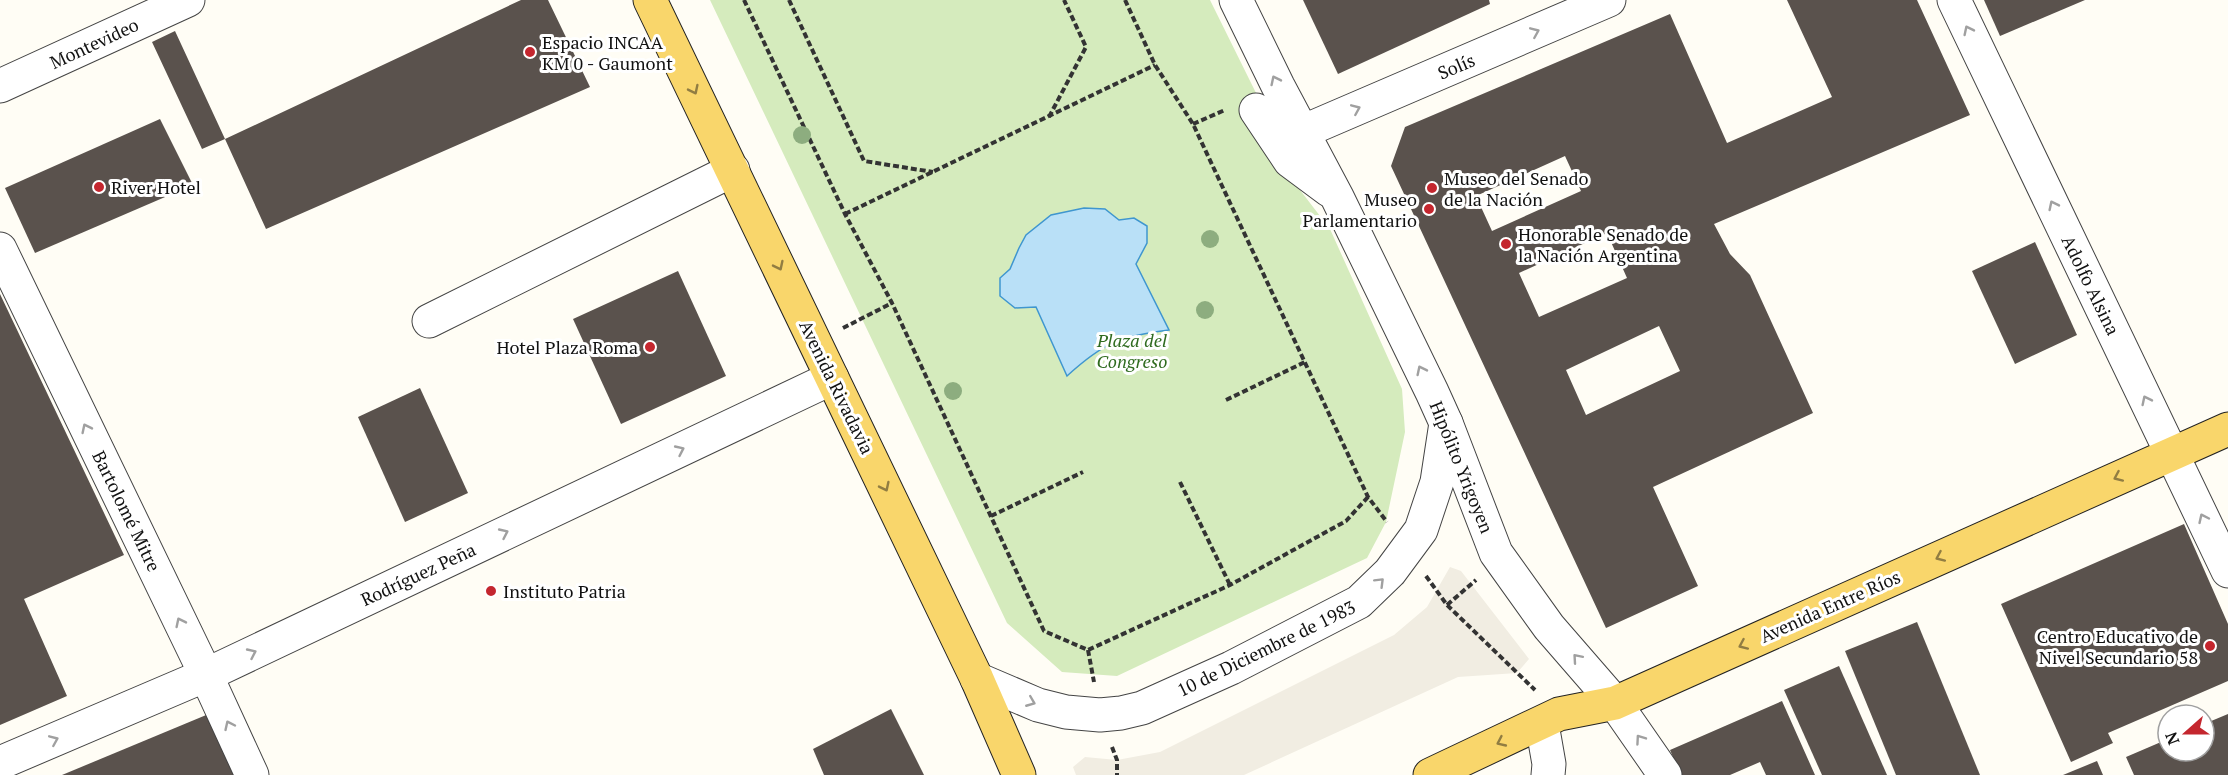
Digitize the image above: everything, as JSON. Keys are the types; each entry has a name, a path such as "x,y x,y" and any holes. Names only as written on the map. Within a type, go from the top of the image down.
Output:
{"main road":[{"name":"Avenida Rivadavia","path":"657,7 815,343 977,679 1019,775"},
{"name":"Avenida Entre Ríos","path":"1430,775 1550,718 1615,703 2228,429"}],"street":[{"name":"Montevideo","path":"0,86 188,0"},
{"name":"Hipólito Yrigoyen","path":"1236,0 1278,86 1337,197 1446,423 1496,553 1549,627 1615,703 1665,775"},
{"name":"Solís","path":"1302,132 1609,0"},
{"name":"Adolfo Alsina","path":"1954,0 2228,571"},
{"path":"1256,110 1290,160 1337,197"},
{"path":"429,321 733,170"},
{"name":"Bartolomé Mitre","path":"0,249 252,775"},
{"name":"Rodríguez Peña","path":"0,763 206,675 832,378"},
{"name":"10 de Diciembre de 1983","path":"977,679 1038,705 1065,712 1100,715 1142,708 1231,668 1359,602 1390,572 1421,530 1437,482 1446,423"},
{"path":"1548,775 1550,718"}],"path":[{"path":"744,0 845,214 892,303 1044,631 1088,650 1230,585 1346,521 1368,497"},
{"path":"789,0 864,161 933,172"},
{"path":"1049,117 1086,47 1064,0"},
{"path":"1125,0 1155,65 1193,124 1368,497 1447,605 1550,718"},
{"path":"845,214 1155,65"},
{"path":"815,343 892,303"},
{"path":"1226,400 1305,362"},
{"path":"991,516 1083,472"},
{"path":"1180,482 1230,585"}],"green space":[{"name":"Plaza del Congreso","path":"710,0 1210,0 1257,95 1243,116 1330,229 1402,389 1405,432 1386,522 1367,558 1117,676 1062,672 1007,623"}],"shaded area":[{"path":"1450,567 1461,571 1529,659 1517,673 1458,677 1244,775 1076,775 1073,767 1085,757 1117,760 1160,752 1394,635 1427,607"}],"water":[{"path":"1084,208 1105,209 1119,220 1134,218 1147,226 1147,243 1136,264 1169,330 1137,335 1113,343 1091,356 1067,376 1036,307 1015,308 1000,296 1000,278 1010,269 1026,235 1051,215"}],"building":[{"path":"521,0 548,0 590,87 266,229 225,139"},
{"path":"1303,0 1489,0 1490,4 1338,74"},
{"name":"Honorable Senado de la Nación Argentina","path":"1787,0 1917,0 1970,115 1714,224 1730,254 1750,275 1813,413 1653,487 1698,586 1606,628 1391,166 1405,127 1670,14 1727,143 1832,97","holes":["1565,156 1581,191 1492,231 1476,196","1607,233 1627,278 1539,317 1519,273","1659,326 1680,371 1586,415 1566,370"]},
{"path":"1984,0 2085,0 2000,36"},
{"path":"175,31 225,139 202,149 152,42"},
{"name":"River Hotel","path":"160,119 193,185 35,253 5,188"},
{"path":"2035,242 2077,335 2015,364 1972,271"},
{"name":"Hotel Plaza Roma","path":"678,271 726,376 621,424 573,319"},
{"path":"0,294 124,555 24,599 67,696 0,725"},
{"path":"420,388 468,493 405,522 358,417"},
{"path":"2184,524 2228,624 2228,681 2177,703 2156,703 2156,712 2108,733 2113,743 2071,762 2001,604"},
{"path":"1917,622 1980,775 1896,775 1845,651"},
{"path":"1839,666 1887,775 1822,775 1784,690"},
{"path":"1782,701 1815,775 1766,775 1760,762 1730,775 1681,775 1670,750"},
{"path":"891,709 924,775 824,775 813,749"},
{"path":"211,713 236,775 62,775"},
{"path":"2228,714 2228,775 2134,775 2126,757 2156,744 2156,763 2216,763 2216,719"},
{"path":"2097,761 2103,775 2063,775"}],"place":[{"name":"Espacio INCAA KM 0 - Gaumont","path":"530,52"},
{"name":"River Hotel","path":"99,187"},
{"name":"Museo del Senado de la Nación","path":"1432,188"},
{"name":"Museo Parlamentario","path":"1429,209"},
{"name":"Honorable Senado de la Nación Argentina","path":"1506,244"},
{"name":"Hotel Plaza Roma","path":"650,347"},
{"name":"Instituto Patria","path":"491,591"},
{"name":"Centro Educativo de Nivel Secundario 58","path":"2210,646"}]}
